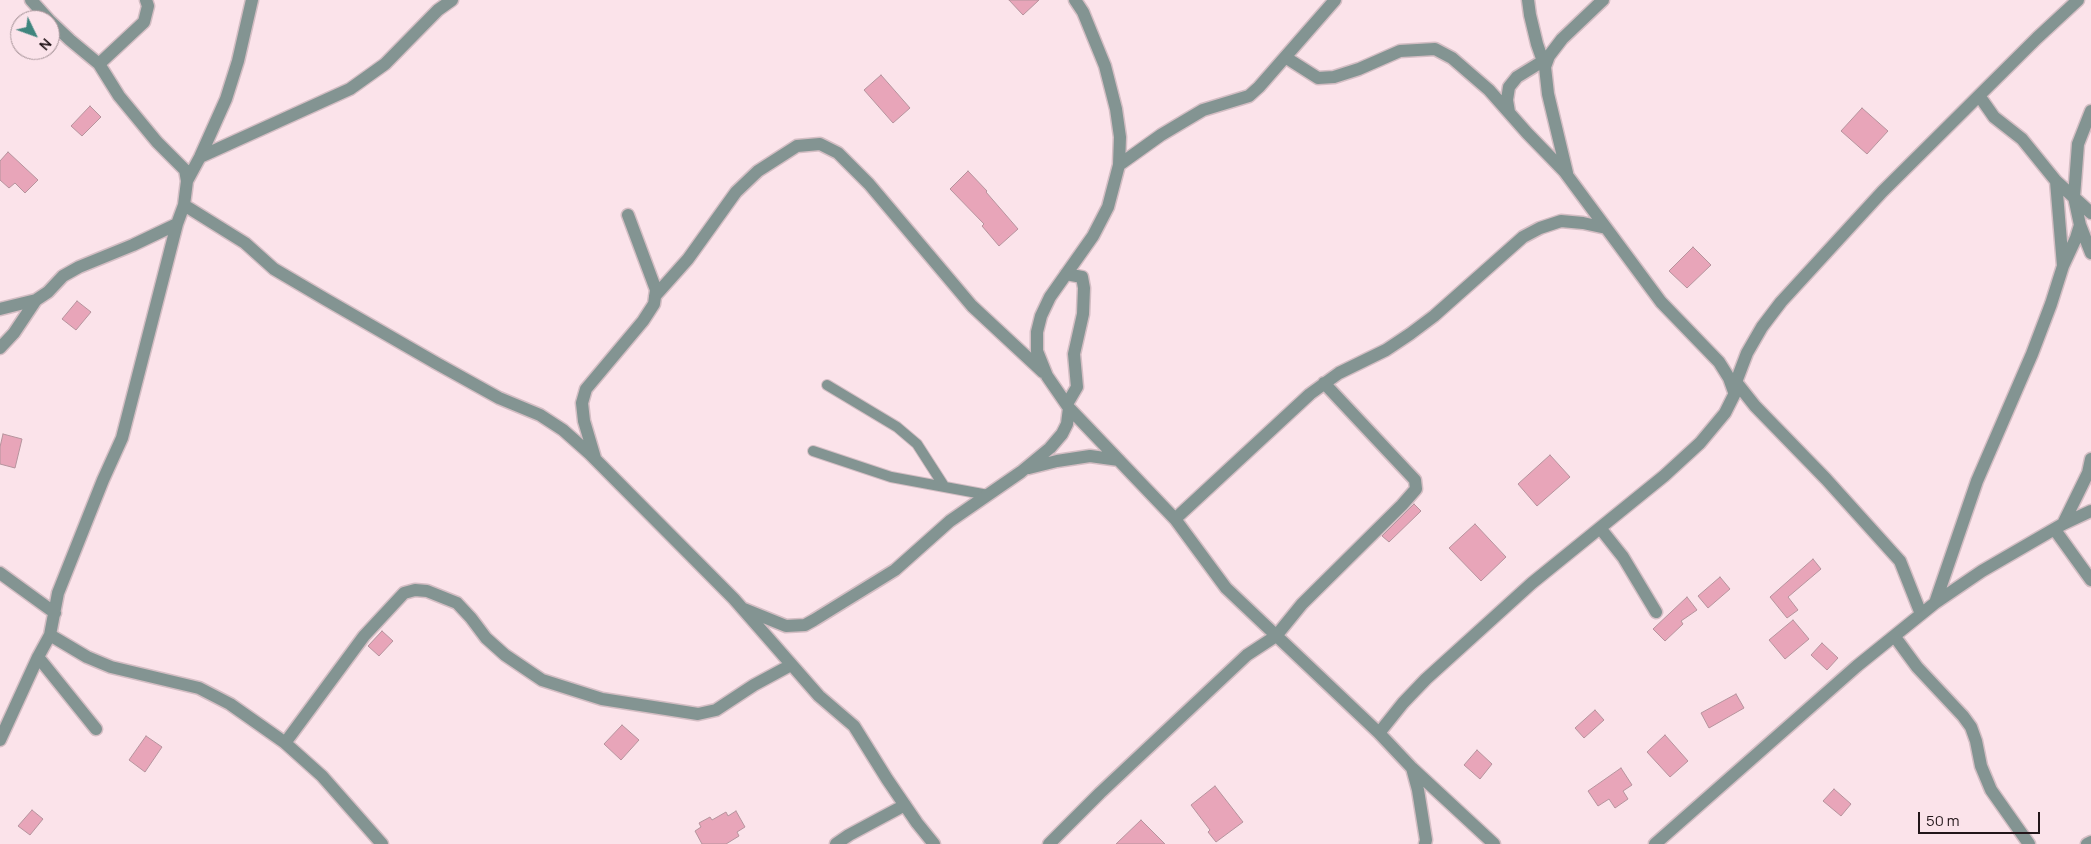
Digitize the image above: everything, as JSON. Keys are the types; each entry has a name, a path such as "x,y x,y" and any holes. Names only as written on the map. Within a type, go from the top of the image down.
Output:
{"street":[{"path":"31,0 40,10"},
{"path":"99,64 144,22 148,6 146,0"},
{"path":"187,181 226,99 238,61 252,0"},
{"path":"200,157 350,89 385,64 438,10 452,0"},
{"path":"1047,376 1037,351 1037,332 1041,316 1050,297 1093,236 1108,207 1119,165 1120,137 1116,110 1104,66 1083,12 1075,0"},
{"path":"1119,165 1161,135 1203,110 1249,96 1335,0"},
{"path":"1528,0 1536,44 1544,64 1548,94 1568,178"},
{"path":"1509,112 1507,100 1509,87 1517,77 1544,64 1562,39 1603,0"},
{"path":"1379,733 1403,702 1426,679 1532,583 1664,476 1700,443 1725,413 1751,346 1762,327 1781,302 1882,192 1980,97 2037,38 2078,0"},
{"path":"0,740 50,635 58,593 103,480 122,438 177,224 184,205 187,181 185,170 157,142 119,96 99,64 60,30"},
{"path":"1285,58 1318,78 1334,77 1400,51 1435,49 1452,58 1467,70 1489,90 1568,178 1661,302 1719,362 1735,388 1755,406 1839,493 1900,561 1921,614"},
{"path":"1980,97 1994,117 2022,138 2056,181 2091,214"},
{"path":"2091,111 2080,137 2074,197 2080,225 2091,253"},
{"path":"655,296 688,259 736,192 758,171 797,146 820,144 838,153 869,184 972,306 1047,376 1068,406 1175,519 1226,588 1379,733 1412,768 1494,844"},
{"path":"2056,181 2063,266"},
{"path":"184,205 245,243 274,269 499,398 540,415 563,430 596,460 742,608 819,696 854,726 905,805 934,844"},
{"path":"596,460 584,421 582,403 586,390 643,321 654,304 656,290 651,272 628,215"},
{"path":"1175,519 1296,405 1324,383 1357,362 1386,350 1410,334 1434,316 1523,238 1540,228 1561,221 1606,228"},
{"path":"0,309 36,300 48,292 64,276 79,267 140,242 177,224"},
{"path":"1935,603 1977,481 2032,354 2052,304 2063,266 2080,225"},
{"path":"742,608 786,626 810,622 895,570 950,521 1024,469 1050,448 1062,434 1067,424 1068,406 1077,387 1075,345 1083,314 1084,288 1082,276 1066,274"},
{"path":"0,348 14,333 36,300"},
{"path":"1049,844 1100,793 1247,655 1276,636 1302,604 1402,505 1417,486 1414,480 1324,383"},
{"path":"1024,469 1057,460 1090,456 1120,460"},
{"path":"2059,527 2088,474 2091,459"},
{"path":"1656,844 1857,666 1935,603 1982,572 2059,527 2091,511"},
{"path":"2059,527 2091,580"},
{"path":"1600,528 1623,557 1656,612"},
{"path":"0,574 55,613"},
{"path":"285,743 364,636 404,593 415,590 427,591 457,603 486,638 504,655 542,680 602,699 698,714 716,710 754,685 791,665"},
{"path":"50,635 86,657 111,667 199,688 230,704 285,743 322,776 382,844"},
{"path":"1895,637 1933,685 1963,716 1976,741 1981,766 1991,790 2029,844"},
{"path":"38,658 96,729"},
{"path":"1412,768 1418,790 1426,840 1424,844"},
{"path":"836,844 905,805"},
{"path":"923,830 924,844"},
{"path":"2087,844 2091,842"}],"lane":[{"path":"828,385 897,427 917,444 925,453 944,486"},
{"path":"813,451 891,477 988,495"}],"building":[{"path":"1009,0 1039,0 1023,15"},
{"path":"881,75 910,108 893,123 864,90"},
{"path":"90,106 101,117 82,136 71,126"},
{"path":"1862,108 1888,131 1867,154 1841,131"},
{"path":"8,152 38,180 25,193 15,183 9,188 0,180 0,161"},
{"path":"968,171 1018,229 999,246 982,226 984,224 950,189"},
{"path":"1693,247 1711,265 1687,288 1669,271"},
{"path":"77,301 91,312 76,330 62,319"},
{"path":"3,434 22,439 15,468 0,464 0,447"},
{"path":"1550,455 1570,477 1537,506 1518,484"},
{"path":"1414,504 1421,511 1389,542 1382,536"},
{"path":"1475,524 1506,557 1481,581 1449,548"},
{"path":"1813,559 1821,569 1788,597 1798,610 1787,618 1770,597"},
{"path":"1720,577 1730,589 1708,608 1698,596"},
{"path":"1687,597 1697,610 1681,621 1683,624 1665,641 1653,629"},
{"path":"1793,620 1809,639 1785,659 1769,640"},
{"path":"382,631 393,641 379,656 368,646"},
{"path":"1822,643 1838,658 1827,670 1811,655"},
{"path":"1736,694 1744,708 1709,728 1701,713"},
{"path":"1595,710 1604,720 1584,738 1575,728"},
{"path":"622,725 639,740 621,760 604,744"},
{"path":"1665,735 1688,761 1670,777 1647,752"},
{"path":"146,736 162,747 145,772 129,760"},
{"path":"1477,750 1492,764 1480,779 1464,765"},
{"path":"1621,768 1632,785 1623,791 1628,799 1615,808 1609,799 1598,806 1588,791"},
{"path":"1215,786 1243,822 1216,842 1208,832 1210,830 1191,805"},
{"path":"1834,789 1851,804 1841,816 1823,801"},
{"path":"32,810 43,819 30,835 18,826"},
{"path":"736,811 745,827 737,832 739,836 726,844 702,844 695,831 701,827 699,823 710,817 712,820 726,812 728,816"},
{"path":"1141,820 1165,844 1116,844"}]}
